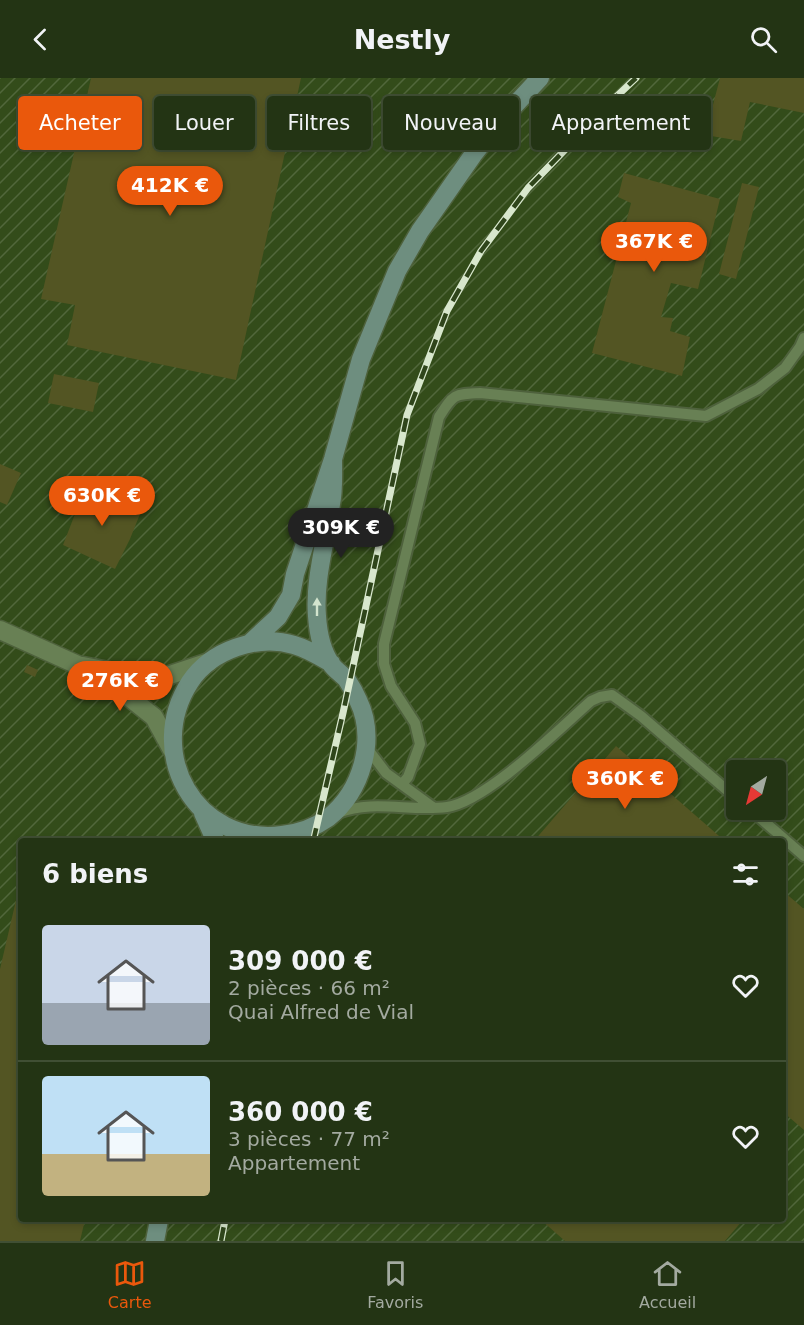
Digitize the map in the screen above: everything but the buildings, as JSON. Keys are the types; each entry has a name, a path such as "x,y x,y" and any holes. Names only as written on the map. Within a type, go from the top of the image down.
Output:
{"main road":[{"path":"249,644 278,617 291,595 304,545 333,459 362,359 397,271 420,231 467,163 501,120 540,78"},
{"path":"201,809 221,824 244,834 288,838 329,817 348,798 360,774 366,748 366,724 359,701 347,681 331,663 321,642 317,618 316,600 332,501 333,459"},
{"path":"214,838 201,809 182,782 172,750 172,725 179,701 191,680 209,662 228,651 249,644 271,642 292,644 313,652 331,663"},
{"path":"155,1241 159,1222"}],"street":[{"path":"0,630 80,666 129,697 154,717 172,750"},
{"path":"80,666 144,678 164,677 209,662"}],"lane":[{"path":"402,783 408,777 420,744 415,723 391,686 384,663 384,645 439,417 449,401 458,394 480,393 706,416 759,389 785,368 804,338"},
{"path":"329,817 354,807 397,806 419,809 450,807 485,791 591,701 612,695 641,716 726,789"},
{"path":"366,748 387,772 434,808"},
{"path":"763,820 783,838"},
{"path":"786,840 804,856"}],"shaded area":[{"path":"0,78 804,78 804,1241 0,1241"}],"railway":[{"path":"314,838 407,415 447,311 481,251 528,188 636,78"},
{"path":"221,1241 225,1222"}]}
